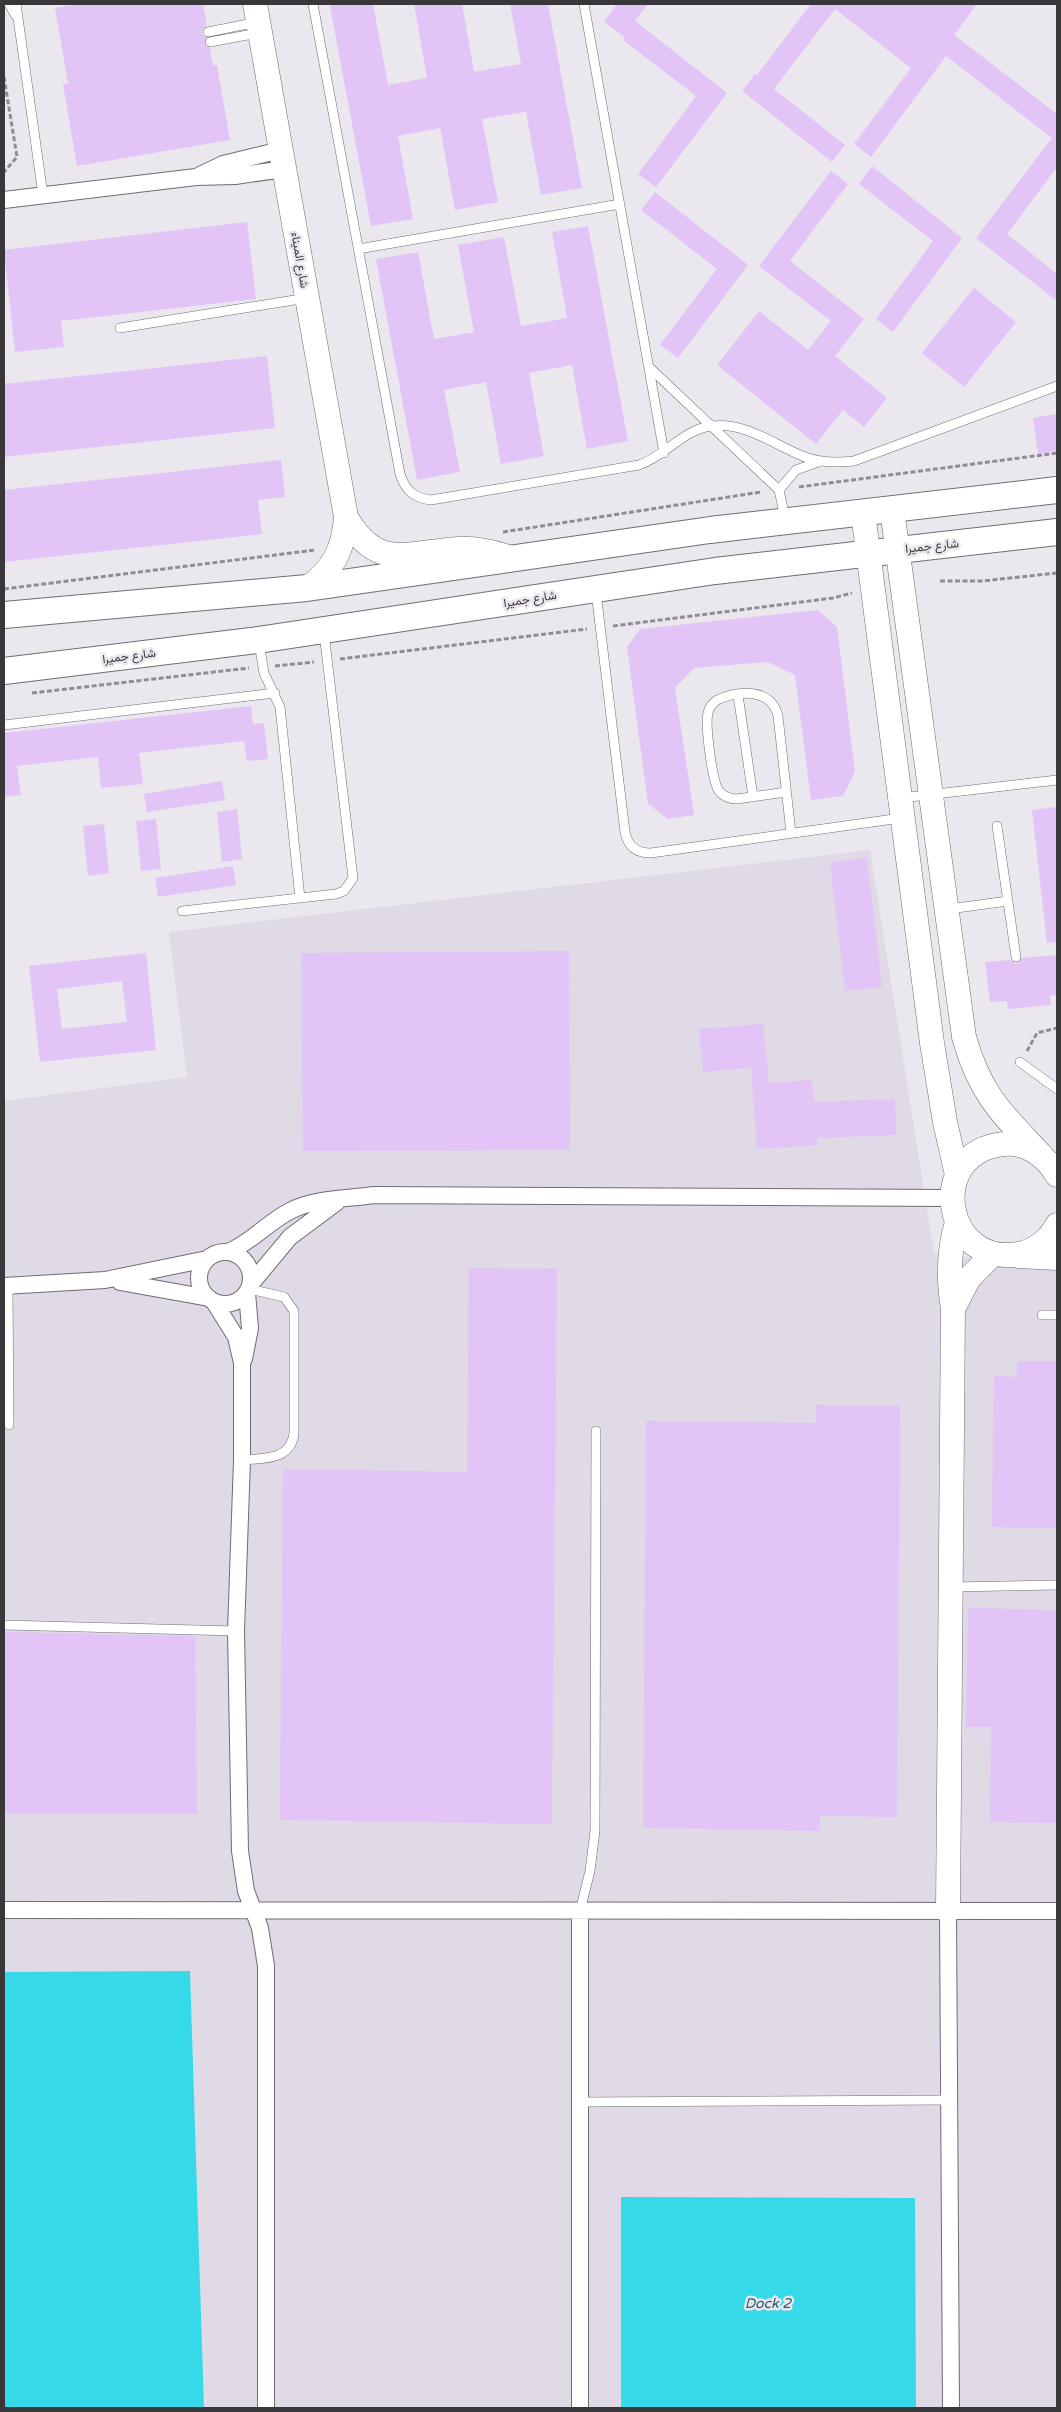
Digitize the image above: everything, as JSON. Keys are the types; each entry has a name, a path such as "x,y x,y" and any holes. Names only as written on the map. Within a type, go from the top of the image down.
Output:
{"main road":[{"path":"4,615 307,588 786,521 1057,490"},
{"name":"شارع جميرا","path":"4,671 258,640 715,571 1057,532"}],"street":[{"name":"شارع الميناء","path":"258,20 346,517"},
{"path":"4,200 196,177 223,164 282,159"},
{"path":"892,510 964,1037 971,1062 981,1084 993,1103 1053,1166"},
{"path":"862,513 940,1096 957,1175"},
{"path":"307,588 327,572 340,550 344,537 346,517"},
{"path":"346,517 362,540 388,554 405,556 471,549 513,558"},
{"path":"951,2408 948,1911 952,1309 948,1274 949,1257 956,1222 952,1198 957,1175 966,1162 979,1151 994,1145 1018,1145 1053,1166"},
{"path":"242,1364 236,1337 211,1300 202,1291 199,1274 207,1259 213,1254 228,1252 248,1242 289,1211 322,1201 392,1194 952,1198"},
{"path":"105,1280 232,1303 248,1289 290,1237 339,1200"},
{"path":"956,1222 966,1236 978,1247 1002,1255 1057,1258"},
{"path":"952,1309 968,1278 1002,1255 1029,1251 1045,1242 1057,1225"},
{"path":"228,1252 237,1254 249,1267 250,1328 242,1364 242,1460 236,1631 240,1851 246,1891 262,1937 266,1966 266,2408"},
{"path":"6,1286 105,1280 207,1259"},
{"path":"4,1910 1057,1911"},
{"path":"580,1911 580,2408"}],"lane":[{"path":"8,4 17,19"},
{"path":"16,4 43,195"},
{"path":"313,4 400,474 408,490 414,496 431,500 625,469 653,460 686,435 711,426 741,428 805,457 821,462"},
{"path":"584,4 664,453"},
{"path":"208,32 258,20"},
{"path":"210,42 258,20"},
{"path":"358,249 620,204"},
{"path":"120,328 307,298"},
{"path":"650,368 779,490 786,521"},
{"path":"779,490 796,470 808,464 854,461 870,457 1057,386"},
{"path":"596,589 625,832 630,846 636,850 651,853 791,833 900,808 930,795 1057,780"},
{"path":"182,911 336,894 344,891 353,878 324,630"},
{"path":"258,640 263,667 280,707 300,898"},
{"path":"4,725 275,694"},
{"path":"786,792 730,799 719,790 714,778 708,722 709,710 717,700 738,695 762,695 769,699 777,709 791,833"},
{"path":"738,695 753,797"},
{"path":"997,826 1016,957"},
{"path":"946,909 1008,901"},
{"path":"1020,1062 1057,1089"},
{"path":"6,1286 9,1425"},
{"path":"242,1460 280,1456 290,1447 294,1434 294,1311 284,1297 248,1289"},
{"path":"1042,1315 1057,1315"},
{"path":"580,1911 590,1871 595,1831 596,1432"},
{"path":"950,1587 1057,1585"},
{"path":"4,1625 236,1631"},
{"path":"580,2102 949,2100"}],"path":[{"path":"4,77 17,157 4,172"},
{"path":"498,532 779,490 1057,453"},
{"path":"4,589 320,549 340,550"},
{"path":"940,581 982,581 1057,573"},
{"path":"23,694 328,660 833,598 871,587"},
{"path":"1020,1062 1037,1033 1057,1028"}],"shaded area":[{"path":"870,850 934,1253 1057,1270 1057,2408 204,2408 190,1972 4,1972 4,1101 187,1077 169,932"}],"water":[{"path":"190,1971 204,2408 4,2408 4,1972"},
{"name":"Dock 2","path":"621,2197 915,2198 916,2408 621,2408"}],"building":[{"path":"80,4 203,4 207,26 202,30 202,34 206,38 205,46 210,48 213,65 217,65 230,140 77,166 63,84 68,84 55,8"},
{"path":"373,4 388,85 427,78 414,4 462,4 474,72 521,64 510,4 548,4 582,188 541,195 526,112 482,119 498,202 455,210 440,128 398,136 413,219 371,226 330,6"},
{"path":"617,4 648,4 635,21 727,93 656,187 638,174 696,96 623,40 625,37 604,22"},
{"path":"811,4 977,4 954,35 1057,114 1057,167 1007,234 1057,274 1057,301 976,238 1052,138 946,56 871,157 854,144 911,68 835,9 774,89 845,145 832,162 742,91 755,74 757,75"},
{"path":"872,166 962,238 893,332 876,319 933,241 859,184"},
{"path":"831,171 848,184 790,261 864,319 835,356 887,398 864,427 843,410 816,444 717,365 759,311 808,350 831,321 759,266"},
{"path":"655,192 748,265 678,358 660,345 717,269 641,210"},
{"path":"247,222 256,299 61,321 64,347 15,352 4,250"},
{"path":"588,226 628,441 587,449 572,365 529,373 544,456 501,464 486,382 444,390 460,472 417,480 376,259 418,252 434,339 474,332 458,245 504,237 521,326 567,318 552,232"},
{"path":"974,288 1016,322 964,387 922,353"},
{"path":"267,356 275,428 4,457 4,384"},
{"path":"1057,414 1057,451 1038,454 1033,418"},
{"path":"281,460 285,497 258,500 262,534 4,562 4,490"},
{"path":"818,610 837,627 855,772 843,796 811,800 795,675 768,662 694,668 675,688 694,815 668,819 648,804 627,647 640,629"},
{"path":"251,706 253,724 264,723 268,759 247,761 244,741 139,753 143,784 101,788 98,757 17,766 21,795 4,797 4,733"},
{"path":"222,781 225,800 147,812 144,794"},
{"path":"1057,807 1057,942 1047,943 1032,810"},
{"path":"237,809 242,859 222,862 217,812"},
{"path":"156,819 161,869 141,871 136,821"},
{"path":"104,824 109,873 88,876 83,826"},
{"path":"867,858 882,987 845,991 830,862"},
{"path":"233,866 236,885 158,897 155,878"},
{"path":"569,951 570,1150 303,1151 301,953"},
{"path":"146,953 156,1050 40,1062 29,966","holes":["122,981 127,1022 62,1029 57,989"]},
{"path":"1057,955 1057,995 1050,996 1051,1005 1008,1009 1007,1001 990,1002 985,962 1010,960 1016,963 1022,958"},
{"path":"763,1024 769,1083 812,1080 814,1102 895,1099 896,1135 817,1138 818,1145 757,1149 751,1068 703,1072 699,1029"},
{"path":"469,1268 557,1269 552,1824 280,1820 283,1469 467,1472"},
{"path":"1017,1361 1057,1361 1056,1528 992,1527 994,1376 1017,1377"},
{"path":"816,1405 900,1406 897,1817 820,1816 820,1831 643,1828 646,1421 816,1423"},
{"path":"968,1608 1057,1610 1057,1823 990,1822 991,1727 966,1727"},
{"path":"4,1632 195,1636 197,1814 4,1814"}]}
